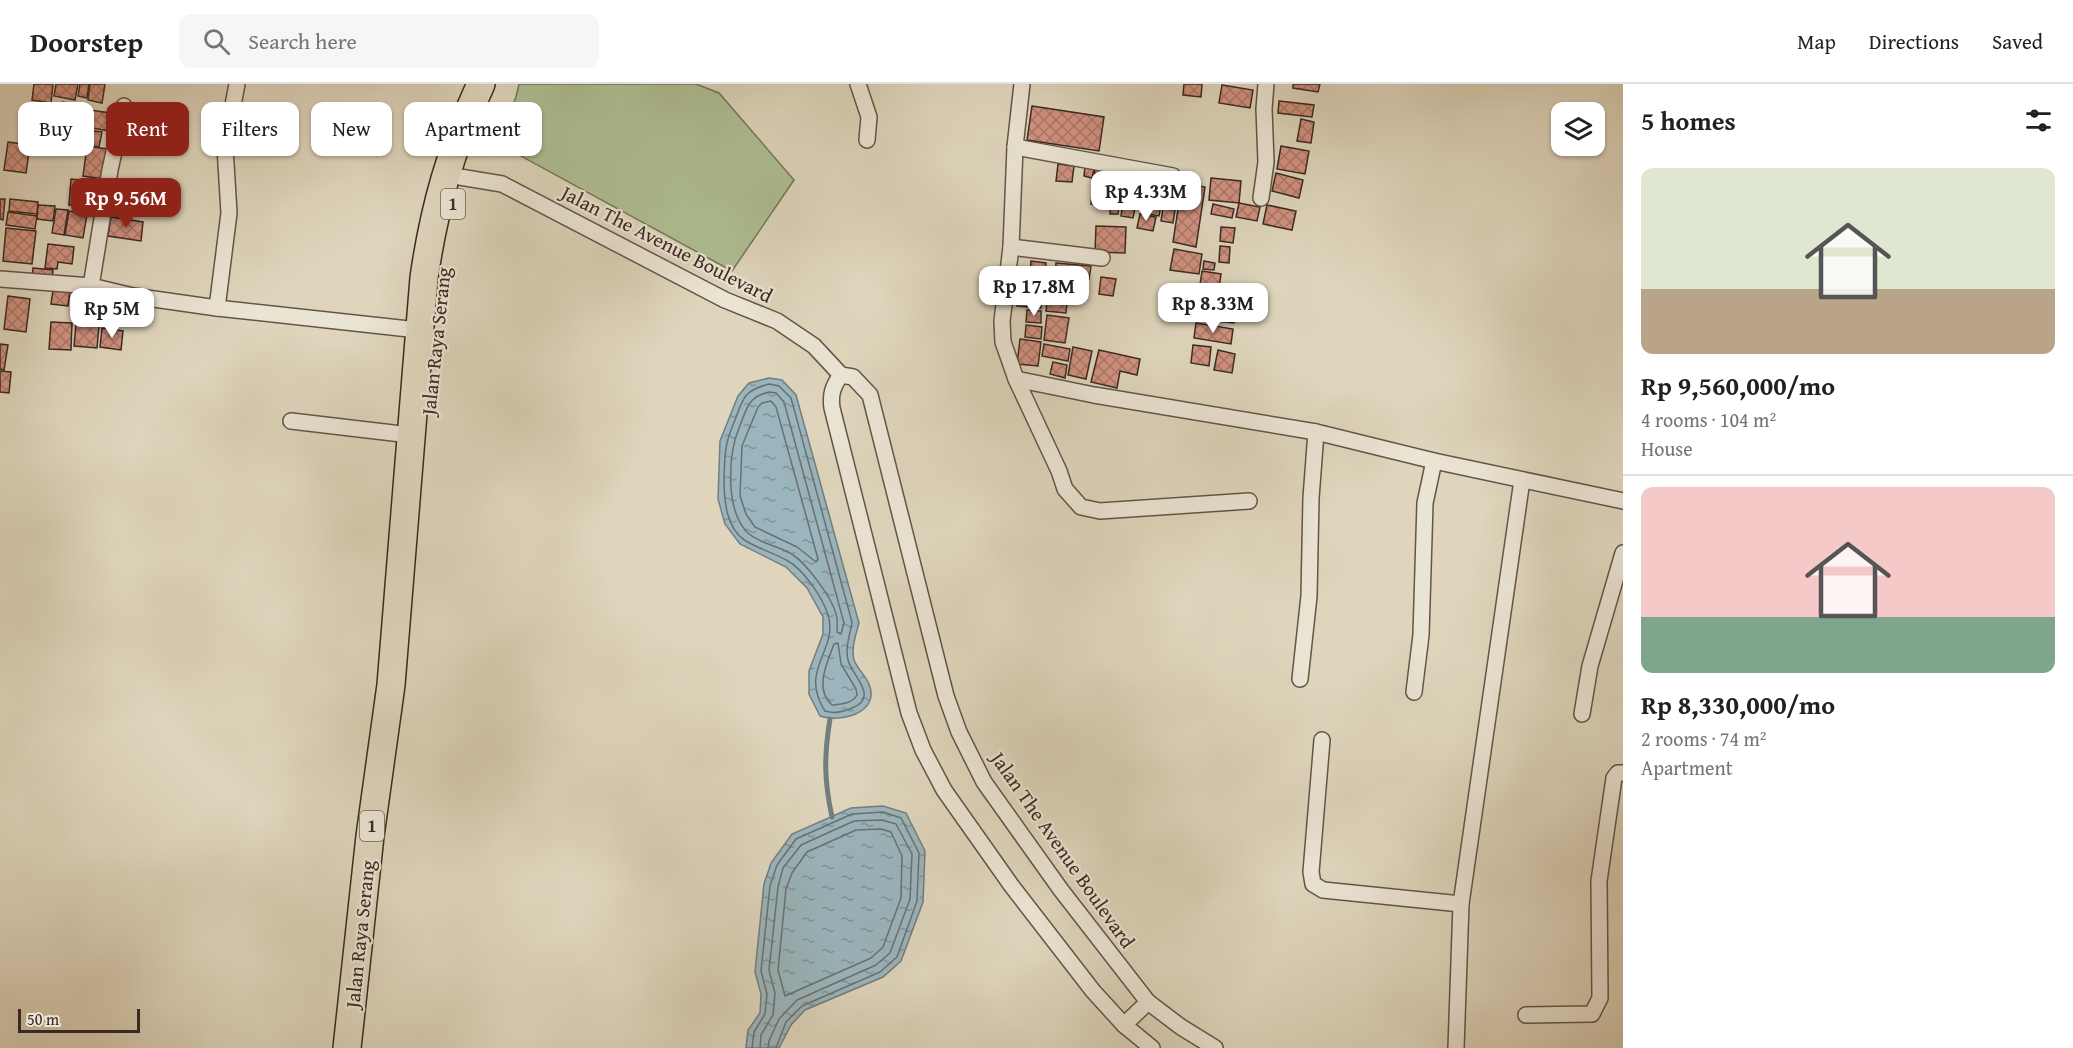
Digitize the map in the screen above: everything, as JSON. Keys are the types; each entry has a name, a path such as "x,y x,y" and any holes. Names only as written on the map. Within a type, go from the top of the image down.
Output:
{"highway":[{"name":"Jalan Raya Serang","path":"398,605 416,555 437,322 460,131 481,84"},
{"name":"Jalan Raya Serang","path":"348,1048 370,836 391,685 418,330 431,228 453,175 500,84"}],"street":[{"path":"217,308 229,213 225,147 237,84"},
{"path":"858,84 869,117 867,140"},
{"path":"1022,84 1015,147 1011,248 1002,321 1004,342 1016,379 1059,471 1065,489 1081,507 1100,511 1249,501"},
{"path":"1261,198 1266,162 1264,109 1266,84"},
{"path":"1015,147 1173,176"},
{"path":"91,286 113,156"},
{"name":"Jalan The Avenue Boulevard","path":"453,175 502,184 725,300 777,321 814,346 841,375 853,377 870,395 946,696 958,732 984,783 1061,890 1148,1002 1181,1027 1215,1048"},
{"path":"1011,248 1102,258"},
{"path":"0,279 91,286 133,296 217,308 418,330"},
{"path":"841,375 833,386 832,408 909,713 922,750 944,790 1055,944 1124,1025 1152,1048"},
{"path":"1016,379 1094,395 1316,432 1434,461 1623,501"},
{"path":"291,421 411,435"},
{"path":"1300,679 1309,596 1311,498 1316,432"},
{"path":"1414,692 1421,635 1425,503 1434,461"},
{"path":"1456,1048 1461,904 1522,480"},
{"path":"1582,714 1590,666 1623,553"},
{"path":"1323,740 1311,873 1313,884 1323,890 1461,904"},
{"path":"1526,1015 1589,1015 1592,1014 1600,998 1599,881 1614,778 1618,773 1623,773"},
{"path":"1124,1025 1148,1002"}],"green space":[{"path":"519,84 696,84 719,93 794,180 732,271 521,156 542,156 542,102 514,102"}],"water":[{"path":"769,378 782,380 796,395 859,623 853,655 857,666 869,684 871,694 864,709 847,717 820,716 809,694 809,671 823,634 823,617 807,588 786,567 740,544 725,524 718,499 720,441 738,396 749,383"},
{"path":"883,806 906,813 925,851 923,902 901,961 883,977 805,1010 791,1025 779,1048 746,1048 748,1030 760,1013 761,994 755,972 764,884 771,863 792,834 851,808"}],"building":[{"path":"34,84 53,84 51,102 32,100"},
{"path":"56,84 78,84 75,100 54,96"},
{"path":"80,84 89,84 87,98 78,96"},
{"path":"90,84 105,84 102,103 88,100"},
{"path":"1184,84 1202,84 1201,97 1183,95"},
{"path":"1293,84 1320,84 1318,92 1293,88"},
{"path":"1222,85 1253,90 1250,108 1219,103"},
{"path":"1279,101 1314,105 1312,117 1278,113"},
{"path":"1032,106 1104,117 1099,151 1027,140"},
{"path":"94,111 106,112 106,131 94,128"},
{"path":"1301,119 1314,122 1311,143 1297,141"},
{"path":"94,131 102,132 99,147 94,146"},
{"path":"8,142 18,143 18,156 28,156 26,173 4,170"},
{"path":"1281,146 1309,151 1305,174 1277,169"},
{"path":"94,147 106,149 103,179 83,176 86,156 94,156"},
{"path":"1058,164 1074,166 1072,182 1056,181"},
{"path":"1085,167 1094,169 1092,178 1084,176"},
{"path":"1095,169 1110,170 1109,192 1093,191"},
{"path":"1276,173 1303,180 1299,198 1272,191"},
{"path":"1211,178 1241,181 1239,203 1209,200"},
{"path":"71,179 97,182 95,207 69,205"},
{"path":"1122,180 1139,181 1138,202 1120,200"},
{"path":"1112,183 1120,184 1118,201 1111,200"},
{"path":"1182,183 1205,187 1196,247 1173,242"},
{"path":"1145,184 1164,187 1159,216 1141,213"},
{"path":"1167,187 1178,188 1175,207 1165,206"},
{"path":"1092,193 1108,194 1107,204 1091,204"},
{"path":"0,199 5,199 3,220 0,219"},
{"path":"10,199 38,202 37,214 9,211"},
{"path":"1123,202 1136,204 1133,218 1121,216"},
{"path":"1110,203 1119,204 1118,214 1110,214"},
{"path":"1239,203 1260,207 1257,221 1236,217"},
{"path":"1213,204 1234,209 1232,218 1211,214"},
{"path":"38,205 55,206 53,221 37,219"},
{"path":"1267,205 1296,211 1292,230 1263,224"},
{"path":"1163,208 1175,210 1173,223 1161,221"},
{"path":"56,209 68,210 64,235 52,233"},
{"path":"69,211 87,214 83,238 65,235"},
{"path":"8,212 37,216 35,229 6,225"},
{"path":"1140,214 1156,217 1153,231 1137,228"},
{"path":"111,217 143,222 141,241 108,236"},
{"path":"1096,226 1126,227 1125,253 1095,252"},
{"path":"1221,227 1235,228 1233,243 1220,241"},
{"path":"6,228 36,231 32,264 3,261"},
{"path":"48,244 74,247 72,264 58,262 57,269 45,268"},
{"path":"1220,246 1230,247 1229,263 1219,262"},
{"path":"1174,249 1202,254 1199,274 1170,270"},
{"path":"1031,261 1046,263 1044,290 1029,289"},
{"path":"1204,261 1215,263 1214,270 1203,269"},
{"path":"1056,263 1091,266 1089,279 1055,275"},
{"path":"33,268 53,270 52,281 32,279"},
{"path":"1202,271 1221,274 1217,302 1198,299"},
{"path":"1101,277 1116,279 1113,296 1099,294"},
{"path":"53,290 70,291 68,306 51,304"},
{"path":"73,291 91,292 90,307 72,306"},
{"path":"1018,292 1042,294 1041,308 1017,306"},
{"path":"1048,292 1068,294 1066,313 1046,311"},
{"path":"8,296 30,299 26,332 4,329"},
{"path":"1198,304 1236,309 1234,323 1196,319"},
{"path":"1027,310 1041,311 1041,323 1026,322"},
{"path":"1047,315 1069,318 1065,343 1044,340"},
{"path":"51,322 72,323 71,350 49,349"},
{"path":"1196,323 1233,329 1231,344 1194,338"},
{"path":"76,324 99,326 97,348 74,346"},
{"path":"1026,325 1042,327 1041,339 1025,337"},
{"path":"102,328 123,331 121,350 100,347"},
{"path":"1020,339 1041,342 1038,366 1017,364"},
{"path":"0,344 8,345 4,370 0,369"},
{"path":"1044,344 1070,349 1068,361 1042,356"},
{"path":"1193,345 1211,347 1209,366 1191,363"},
{"path":"1073,347 1092,351 1086,379 1068,375"},
{"path":"1099,350 1140,359 1137,375 1120,371 1117,388 1091,382"},
{"path":"1218,350 1235,354 1232,373 1214,370"},
{"path":"1053,362 1067,365 1065,378 1050,374"},
{"path":"0,371 11,372 9,393 0,392"}],"waterway":[{"path":"830,719 826,768 827,791 832,817"}]}
